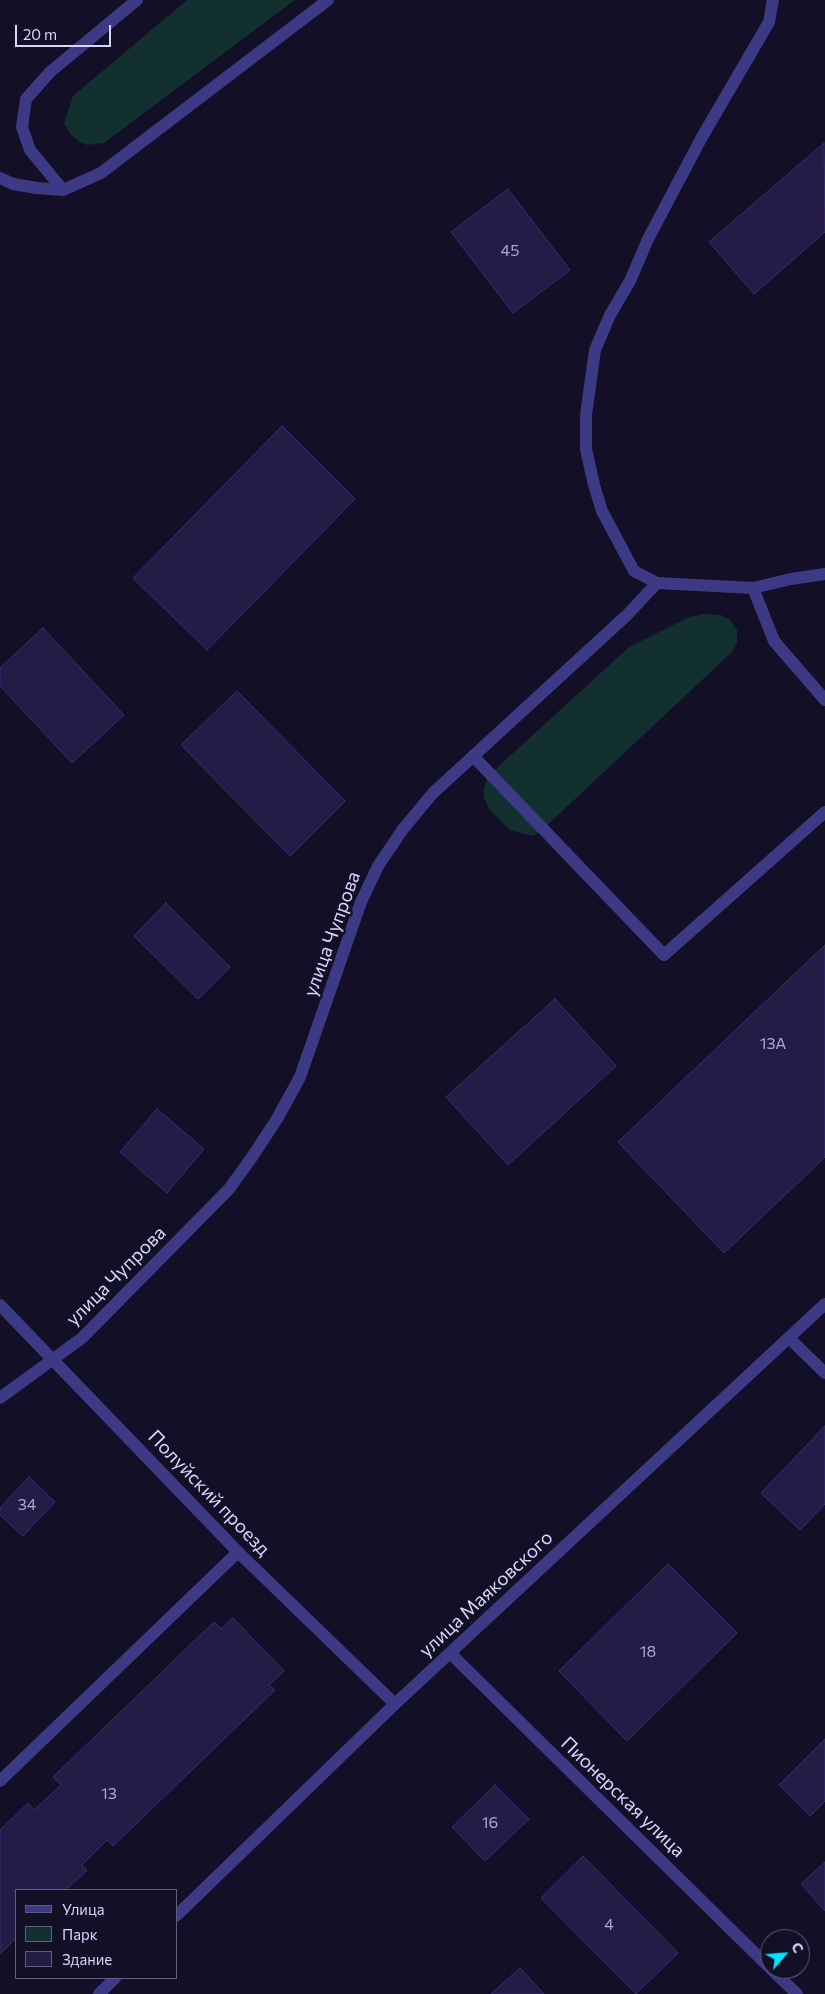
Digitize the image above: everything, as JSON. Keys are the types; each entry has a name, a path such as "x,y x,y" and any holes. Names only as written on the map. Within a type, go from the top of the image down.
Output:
{"street":[{"path":"63,190 30,150 22,127 26,99 50,72 137,0"},
{"path":"0,178 13,184 63,190 101,173 328,0"},
{"path":"773,0 769,22 702,138 648,239 630,281 610,315 595,350 586,414 586,449 602,511 634,571 657,583 753,588 792,578 825,574"},
{"name":"улица Чупрова","path":"0,1398 82,1338 229,1189 277,1118 300,1077 361,902 378,866 403,828 433,793 627,615 657,583"},
{"path":"753,588 774,641 825,700"},
{"path":"473,756 664,954 825,812"},
{"name":"улица Маяковского","path":"178,1914 395,1704 825,1304"},
{"name":"Полуйский проезд","path":"0,1305 238,1552 395,1704"},
{"path":"789,1338 825,1373"},
{"path":"0,1781 238,1552"},
{"name":"Пионерская улица","path":"450,1653 760,1957"},
{"path":"99,1994 114,1979"},
{"name":"Пионерская улица","path":"782,1979 797,1994"}],"green space":[{"path":"187,0 295,0 104,143 87,145 70,134 64,123 73,96"},
{"path":"703,614 721,615 730,620 737,630 737,642 732,652 542,830 533,836 510,830 489,809 484,798 484,788 488,776 629,647 687,618"}],"building":[{"path":"824,143 825,232 754,294 709,242"},
{"path":"508,189 570,270 513,313 451,232"},
{"path":"282,426 355,499 207,650 133,578"},
{"path":"43,628 124,715 72,763 0,686 0,668"},
{"path":"237,691 345,801 290,856 181,745"},
{"path":"166,903 230,967 198,999 134,936"},
{"path":"825,945 825,1157 724,1253 618,1142"},
{"path":"555,999 616,1066 508,1165 446,1097"},
{"path":"157,1109 204,1149 167,1193 120,1152"},
{"path":"825,1426 825,1504 800,1530 761,1493"},
{"path":"29,1477 55,1502 23,1536 0,1515 0,1508"},
{"path":"668,1564 737,1633 627,1741 559,1671"},
{"path":"233,1618 284,1671 269,1685 275,1690 113,1846 107,1840 82,1865 87,1870 67,1889 15,1889 15,1939 0,1954 0,1830 28,1803 34,1810 61,1785 53,1777 214,1622 221,1629"},
{"path":"825,1739 825,1801 810,1816 779,1785"},
{"path":"495,1785 529,1819 485,1861 452,1827"},
{"path":"583,1856 678,1953 636,1994 541,1898"},
{"path":"825,1862 825,1911 801,1884"},
{"path":"520,1968 544,1994 491,1994"}]}
